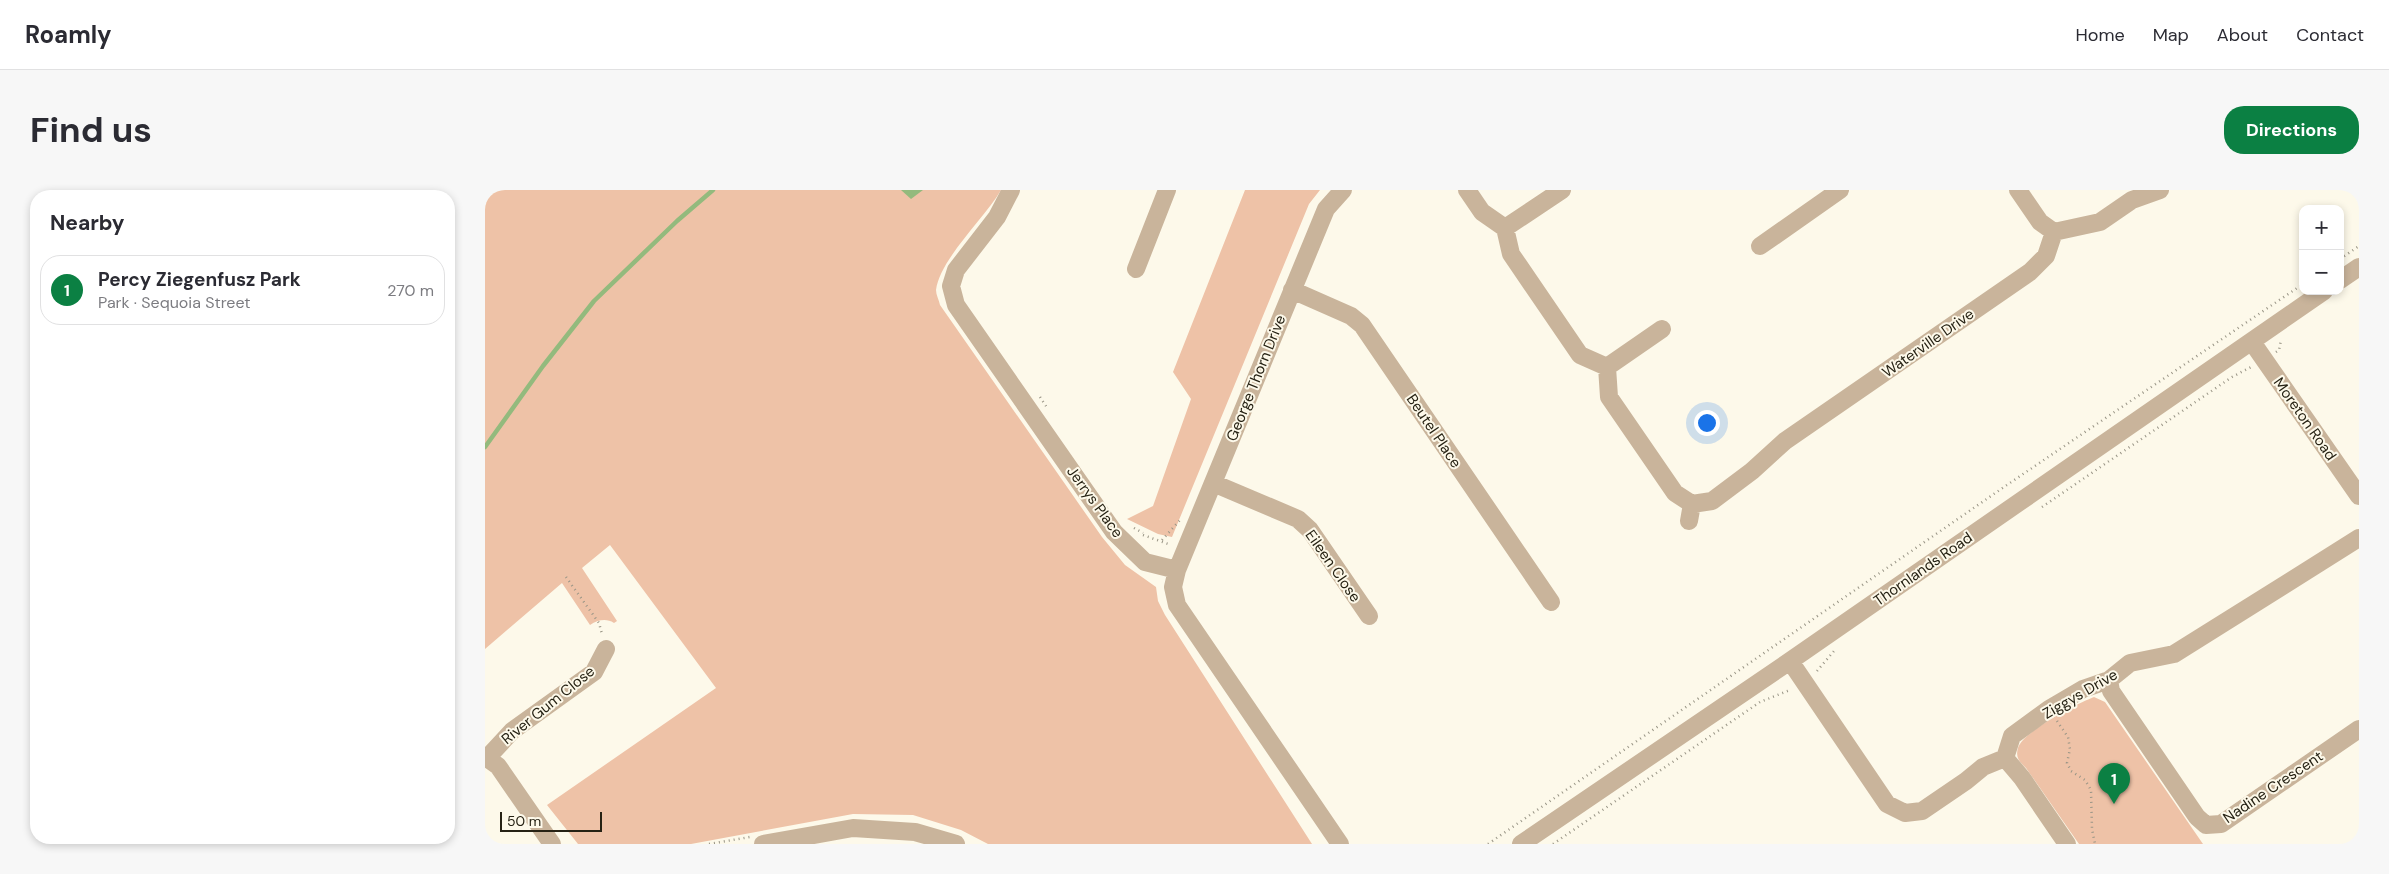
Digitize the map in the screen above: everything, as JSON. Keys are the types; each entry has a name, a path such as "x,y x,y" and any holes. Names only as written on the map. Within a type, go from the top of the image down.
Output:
{"street":[{"name":"Jerrys Place","path":"1011,190 997,217 956,270 951,286 957,306 1114,532 1145,562 1177,570"},
{"path":"1136,269 1167,190"},
{"name":"George Thorn Drive","path":"1177,570 1326,208 1343,190"},
{"path":"1467,190 1482,212 1505,228 1511,254 1580,355 1607,367 1662,329"},
{"path":"1505,228 1562,190"},
{"path":"1760,246 1840,190"},
{"path":"2017,190 2040,222 2054,232 2100,222 2133,200 2160,190"},
{"name":"Waterville Drive","path":"1607,367 1609,398 1690,512 1712,501 1752,471 1785,441 2030,272 2046,256 2054,232"},
{"path":"2344,277 2359,267"},
{"name":"Beutel Place","path":"1292,290 1351,316 1362,325 1551,602"},
{"name":"Thornlands Road","path":"1521,844 1790,661 2318,295"},
{"name":"Moreton Road","path":"2252,342 2359,496"},
{"name":"Eileen Close","path":"1213,483 1298,519 1310,530 1369,616"},
{"name":"Ziggys Drive","path":"2005,758 2012,736 2049,709 2083,689 2109,680 2130,663 2174,654 2359,538"},
{"path":"1177,570 1173,587 1177,605 1339,844"},
{"name":"River Gum Close","path":"486,759 512,730 594,672 606,650"},
{"path":"1790,661 1887,804 1905,813 1922,811 1966,781 1983,766 2005,758 2022,778 2067,844"},
{"name":"Nadine Crescent","path":"2109,680 2111,691 2197,817 2206,825 2221,824 2359,728"},
{"path":"486,759 498,766 552,844"},
{"path":"763,844 853,828 915,832 956,844"}],"path":[{"path":"2344,256 2359,246"},
{"path":"1488,844 1996,493 2299,287"},
{"path":"2035,512 2232,377 2251,367"},
{"path":"1034,391 1045,402 1049,410"},
{"path":"1127,524 1143,533"},
{"path":"566,577 599,623 606,650"},
{"path":"1817,671 1837,647"},
{"path":"1553,844 1760,702 1790,690"},
{"path":"2049,709 2067,737 2070,749 2067,763 2071,771 2085,780 2091,790 2092,829 2095,844"}],"shaded area":[{"path":"485,190 1001,190 945,265 936,290 940,305 1102,537 1125,565 1156,587 1158,601 1165,615 1312,844 988,844 961,830 913,815 853,814 691,844 578,844 547,805 716,688 610,545 582,568 617,621 614,623 602,620 590,625 562,583 485,649"},
{"path":"901,190 923,190 911,199"},
{"path":"1245,190 1320,190 1309,204 1172,537 1158,534 1127,519 1153,506 1191,399 1173,372"},
{"path":"2094,697 2105,702 2203,844 2079,844 2020,762 2017,751 2022,741 2040,726"}],"waterway":[{"path":"485,447 543,366 594,301 677,221 713,190"}],"place":[{"name":"Percy Ziegenfusz Park","path":"2114,804"}]}
